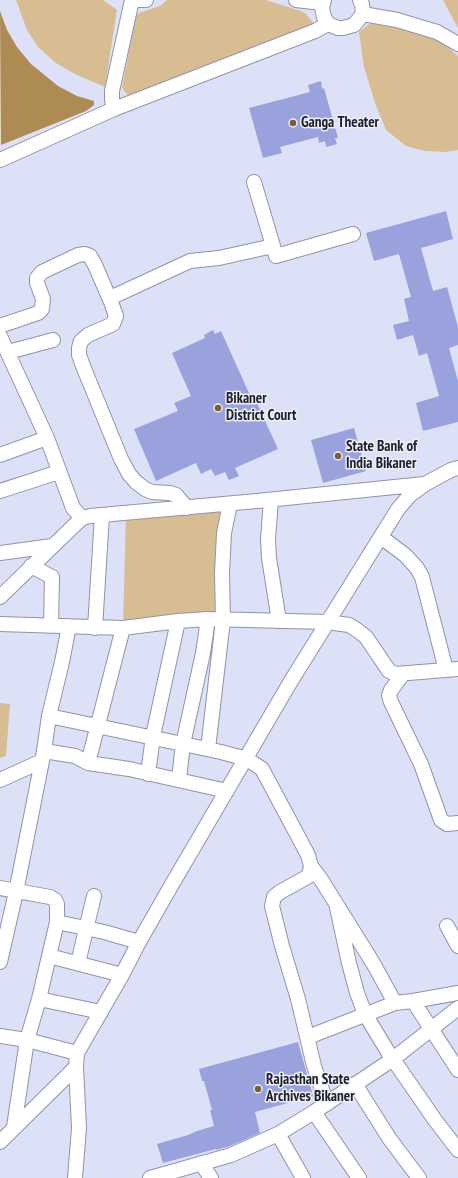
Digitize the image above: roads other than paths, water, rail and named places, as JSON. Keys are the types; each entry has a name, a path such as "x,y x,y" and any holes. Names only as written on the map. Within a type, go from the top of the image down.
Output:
{"street":[{"path":"114,110 112,91 133,0 146,0"},
{"path":"296,0 323,2 322,8 324,17 328,24 338,28 347,28 354,25 363,14"},
{"path":"360,0 363,14"},
{"path":"363,14 397,20 437,32 458,44"},
{"path":"0,160 114,110 315,31 328,24"},
{"path":"254,182 276,256 353,234"},
{"path":"110,298 190,261 219,258 273,246"},
{"path":"0,326 38,313 42,309 43,299 37,283 37,278 42,272 78,255 85,254 90,256 115,310 115,320 113,324 88,335 81,341 79,348 81,360 121,459 129,474 145,489 152,492 170,493 176,495 187,508"},
{"path":"0,336 47,438 74,508 82,518"},
{"path":"8,352 53,340"},
{"path":"0,455 47,438"},
{"path":"75,1178 79,1128 76,1067 77,1053 122,975 139,942 291,681 398,509 410,495 425,484 451,470 458,468"},
{"path":"0,491 59,472"},
{"path":"0,597 82,518 425,484"},
{"path":"271,500 268,539 269,558 279,621"},
{"path":"208,749 223,620 223,541 226,518 230,504"},
{"path":"95,628 102,515"},
{"path":"0,624 122,628 208,619 328,622 349,626 366,636 390,671 396,674 452,670 418,568 406,554 381,537"},
{"path":"0,553 52,546"},
{"path":"31,566 52,577 51,626"},
{"path":"179,779 184,744 203,653 208,619"},
{"path":"148,774 152,736 178,621"},
{"path":"0,962 16,892 43,756 49,716 69,626"},
{"path":"88,763 96,725 122,628"},
{"path":"403,674 391,690 389,695 391,702 421,764 441,820 446,824 458,823"},
{"path":"49,716 152,736 247,758 262,769 308,855 311,866 336,902 395,1003"},
{"path":"0,780 43,756 74,756 88,763 179,779 202,786 227,791"},
{"path":"311,866 309,876 280,892 274,897 272,906 308,1037 314,1066 327,1104"},
{"path":"0,888 50,897 55,900 57,904 56,922 49,956 39,999 27,1040 14,1127"},
{"path":"78,964 94,896"},
{"path":"336,902 349,963 357,993 365,1014 393,1059 435,1120 458,1150"},
{"path":"56,922 139,942"},
{"path":"447,926 458,946"},
{"path":"49,956 122,975"},
{"path":"308,1037 395,1003 458,993"},
{"path":"39,999 101,1012"},
{"path":"412,1001 458,1070"},
{"path":"150,1178 231,1155 278,1134 327,1104 354,1084 393,1059 458,1008"},
{"path":"0,1036 27,1040 77,1053"},
{"path":"0,1142 76,1067"},
{"path":"354,1084 389,1138 419,1178"},
{"path":"314,1112 359,1178"},
{"path":"278,1134 303,1178"},
{"path":"200,1164 210,1178"}],"place":[{"name":"Ganga Theater","path":"293,123"},
{"name":"Bikaner District Court","path":"218,408"},
{"name":"State Bank of India Bikaner","path":"338,456"},
{"name":"Rajasthan State Archives Bikaner","path":"258,1089"}]}
